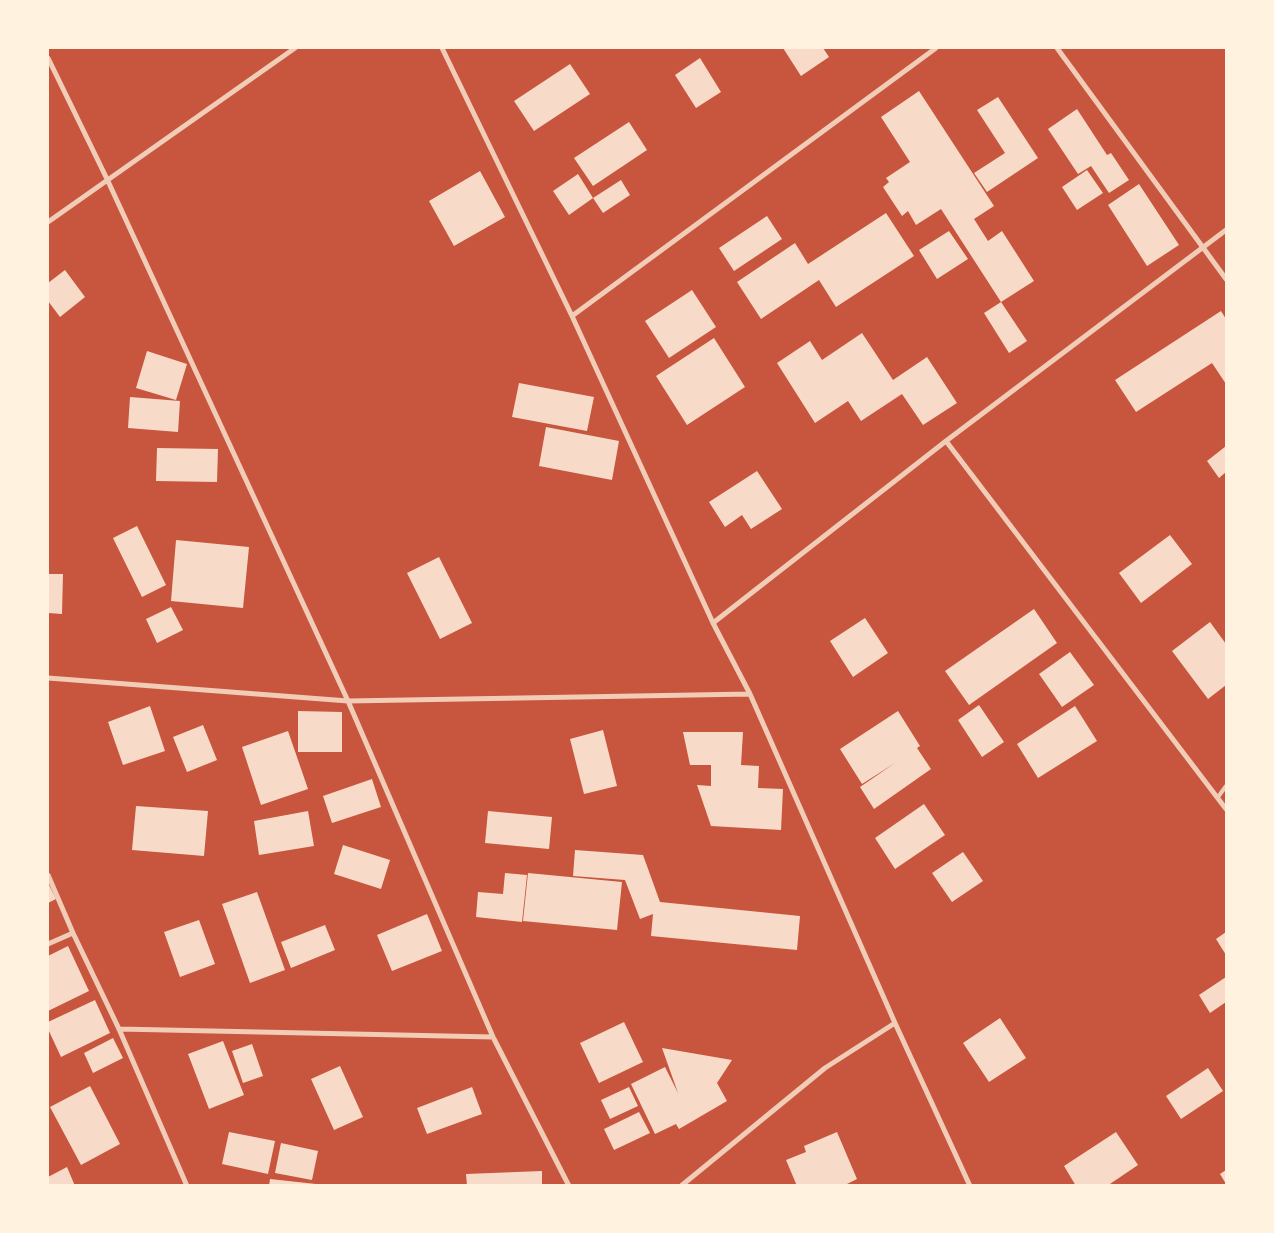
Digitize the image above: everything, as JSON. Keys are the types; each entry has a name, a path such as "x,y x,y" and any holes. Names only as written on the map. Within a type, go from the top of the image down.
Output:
{"street":[{"path":"48,222 295,48"},
{"path":"442,48 572,316 713,623 750,694 895,1023 970,1186"},
{"path":"572,316 936,48"},
{"path":"1057,48 1226,278"},
{"path":"48,58 107,179 348,701 493,1038 569,1186"},
{"path":"713,623 946,441 1226,230"},
{"path":"946,441 1226,809"},
{"path":"48,678 348,701 750,694"},
{"path":"48,875 72,933 119,1029 187,1186"},
{"path":"48,944 72,933"},
{"path":"681,1186 825,1068 895,1023"},
{"path":"119,1029 493,1038"}],"lane":[{"path":"1218,797 1226,786"}],"building":[{"path":"783,48 823,48 829,57 801,76"},
{"path":"700,58 721,92 696,108 675,75"},
{"path":"570,64 590,94 534,131 514,101"},
{"path":"919,91 994,206 974,219 988,241 1002,231 1034,281 1001,302 941,209 916,225 908,211 902,216 883,187 889,182 886,178 910,162 881,117"},
{"path":"998,97 1038,158 987,192 974,173 1005,153 977,110"},
{"path":"1077,109 1107,155 1111,153 1129,180 1109,193 1091,166 1078,174 1048,129"},
{"path":"629,122 647,150 593,186 574,158"},
{"path":"1087,170 1103,193 1077,210 1062,187"},
{"path":"480,171 505,217 454,246 429,201"},
{"path":"578,174 593,198 569,215 553,191"},
{"path":"621,180 630,195 603,213 593,198"},
{"path":"1139,184 1179,245 1147,266 1108,205"},
{"path":"886,213 914,256 836,307 819,280 761,319 737,282 795,243 808,264"},
{"path":"767,216 782,239 734,271 719,248"},
{"path":"949,231 968,259 937,279 919,250"},
{"path":"65,270 85,297 60,317 48,301 48,283"},
{"path":"692,290 716,327 669,358 645,321"},
{"path":"1001,302 1027,341 1009,353 984,313"},
{"path":"1221,311 1226,319 1226,384 1212,363 1136,412 1115,380"},
{"path":"862,333 893,380 927,357 957,403 923,425 902,394 861,421 848,401 815,423 777,363 810,341 822,360"},
{"path":"714,338 745,387 687,425 656,376"},
{"path":"147,351 187,364 176,400 136,388"},
{"path":"519,383 594,397 587,431 512,417"},
{"path":"130,397 180,401 178,432 128,428"},
{"path":"546,427 619,441 612,480 539,466"},
{"path":"1226,446 1226,472 1219,478 1207,461"},
{"path":"157,448 218,449 217,482 156,481"},
{"path":"757,471 782,509 751,529 742,515 725,527 709,502"},
{"path":"137,526 166,585 142,597 113,538"},
{"path":"1170,535 1192,564 1141,603 1119,573"},
{"path":"176,540 249,547 243,608 171,601"},
{"path":"439,557 472,623 440,639 407,573"},
{"path":"48,574 63,574 62,614 48,613"},
{"path":"171,607 183,630 157,643 146,619"},
{"path":"1034,609 1057,643 969,705 945,671"},
{"path":"865,618 888,653 853,677 830,641"},
{"path":"1210,622 1226,644 1226,685 1208,699 1172,651"},
{"path":"1070,652 1094,685 1062,707 1039,674"},
{"path":"979,705 1004,742 982,757 958,720"},
{"path":"150,706 165,751 123,765 108,722"},
{"path":"1075,706 1097,741 1038,778 1017,744"},
{"path":"298,711 342,712 342,752 298,752"},
{"path":"898,711 920,746 917,748 931,769 874,809 860,787 895,763 862,784 840,749"},
{"path":"203,725 217,760 187,772 173,737"},
{"path":"603,730 617,786 584,794 570,739"},
{"path":"288,731 308,789 261,805 242,747"},
{"path":"683,732 743,732 741,765 759,766 758,788 783,789 781,830 711,826 697,785 711,786 711,765 690,765"},
{"path":"372,779 381,807 332,823 323,796"},
{"path":"924,804 945,835 895,869 875,838"},
{"path":"136,806 208,811 204,856 132,850"},
{"path":"308,811 314,846 259,855 254,821"},
{"path":"488,811 552,817 549,849 485,843"},
{"path":"343,845 390,860 381,889 334,874"},
{"path":"575,850 643,855 660,902 800,916 797,950 651,936 653,914 640,919 625,880 573,876"},
{"path":"963,852 983,881 952,902 932,873"},
{"path":"505,873 527,875 522,922 476,917 478,892 503,894"},
{"path":"528,873 622,882 617,930 523,921"},
{"path":"48,883 56,899 48,903"},
{"path":"257,892 285,970 250,983 222,904"},
{"path":"427,914 442,951 392,971 377,935"},
{"path":"199,920 215,964 180,977 164,932"},
{"path":"325,925 335,950 291,968 281,942"},
{"path":"1226,932 1226,955 1216,939"},
{"path":"68,946 89,991 48,1011 48,956"},
{"path":"1226,977 1226,1002 1210,1013 1199,995"},
{"path":"95,1000 110,1033 61,1057 48,1029 48,1022"},
{"path":"1000,1018 1026,1058 989,1082 963,1043"},
{"path":"624,1022 643,1062 599,1083 580,1043"},
{"path":"113,1038 123,1058 93,1073 84,1053"},
{"path":"223,1041 244,1095 209,1109 188,1054"},
{"path":"252,1044 263,1076 243,1083 232,1051"},
{"path":"662,1048 732,1060 717,1083 727,1101 679,1129 676,1124 655,1134 631,1084 665,1067 678,1093"},
{"path":"340,1066 363,1117 334,1130 311,1079"},
{"path":"1208,1068 1223,1091 1181,1119 1166,1096"},
{"path":"90,1086 120,1144 81,1165 50,1107"},
{"path":"472,1087 482,1114 427,1134 417,1108"},
{"path":"629,1087 638,1106 610,1119 601,1100"},
{"path":"639,1112 650,1133 614,1150 604,1129"},
{"path":"229,1132 275,1141 268,1174 222,1164"},
{"path":"837,1132 857,1179 843,1186 797,1186 786,1160 806,1152 804,1146"},
{"path":"1116,1132 1138,1165 1107,1186 1076,1186 1064,1166"},
{"path":"281,1143 318,1151 312,1180 275,1173"},
{"path":"67,1167 75,1186 48,1186 48,1177"},
{"path":"1226,1170 1226,1184 1220,1174"},
{"path":"542,1171 542,1186 467,1186 466,1174"},
{"path":"270,1179 316,1184 316,1186 269,1186"}]}
